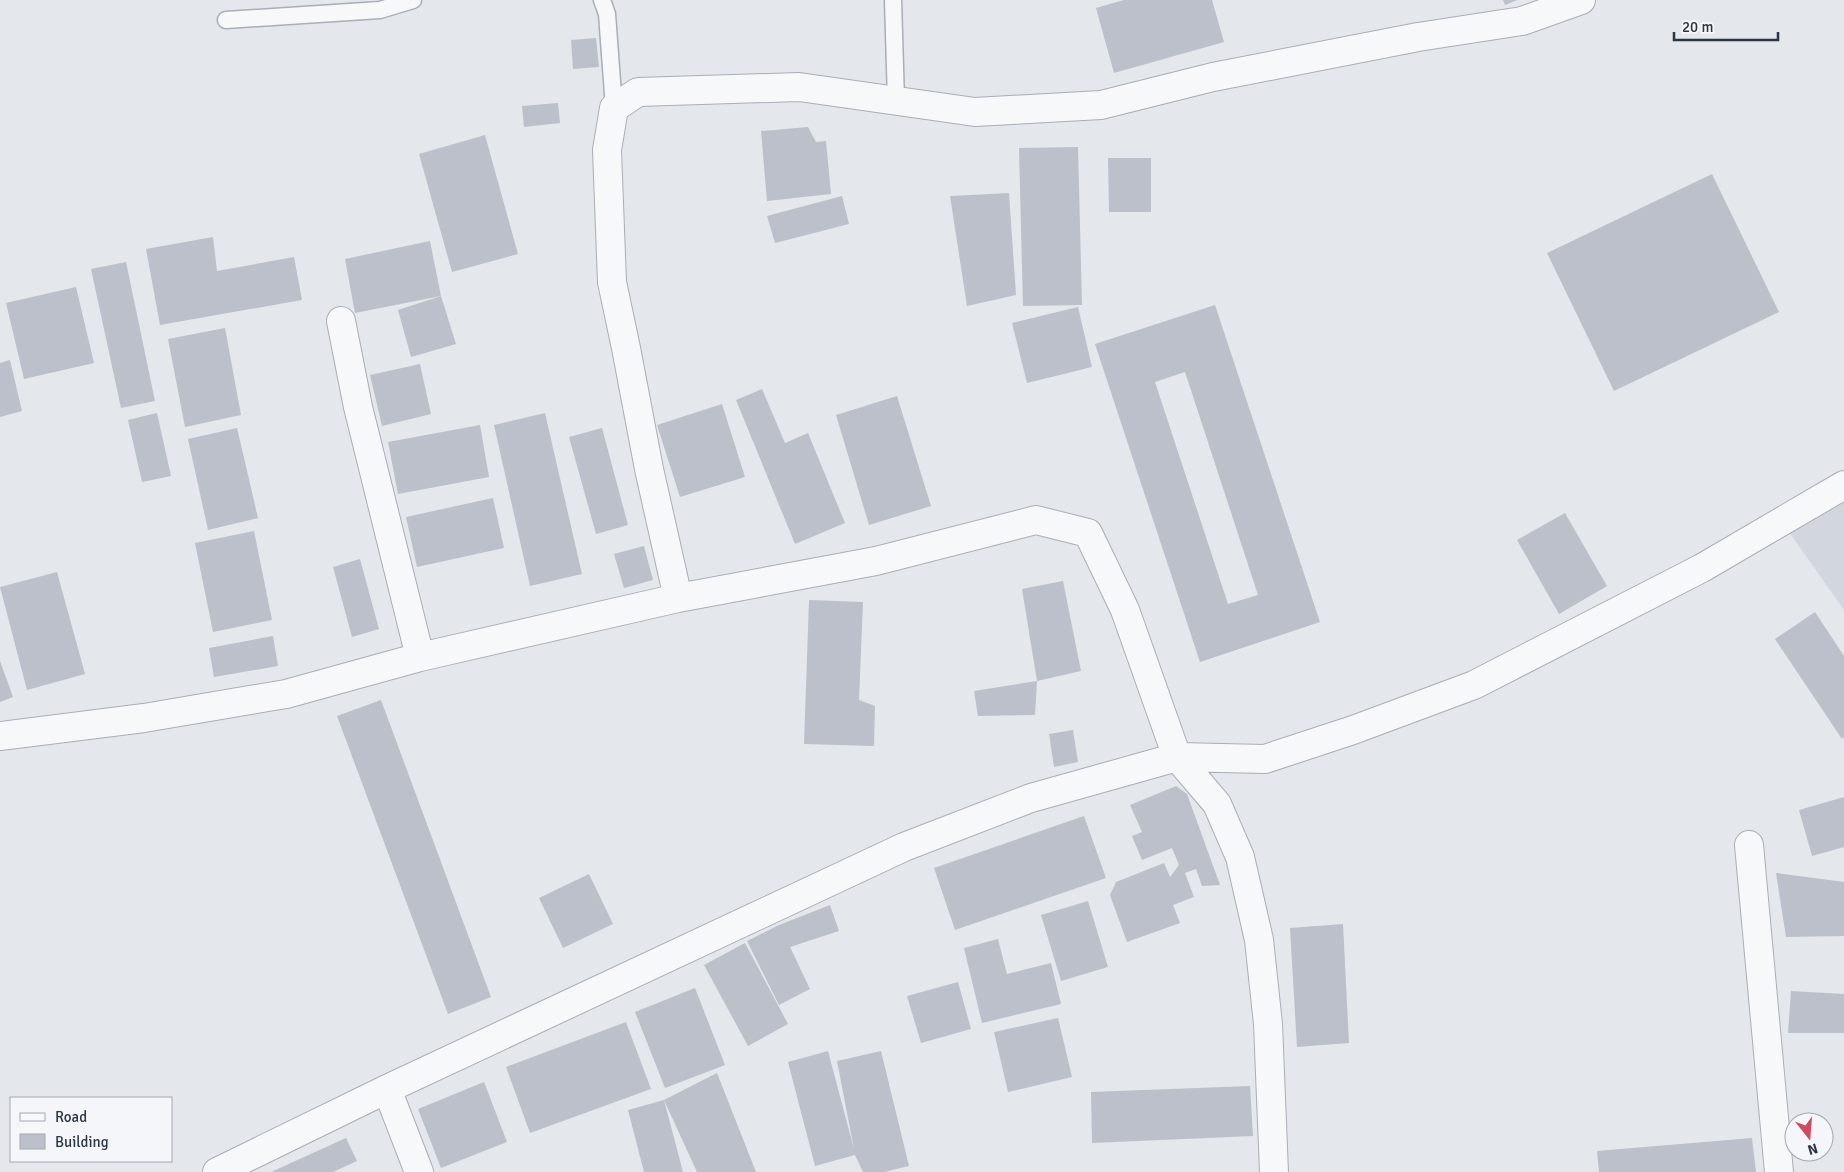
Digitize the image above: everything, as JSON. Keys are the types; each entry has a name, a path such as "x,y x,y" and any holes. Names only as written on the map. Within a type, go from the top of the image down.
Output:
{"street":[{"path":"678,598 649,469 612,282 607,150 614,108 638,92 799,87 975,112 1101,105 1223,75 1418,36 1522,21 1581,0"},
{"path":"341,321 358,407 420,657"},
{"path":"217,1172 386,1089 904,847 1031,798 1177,757 1264,759 1353,730 1474,684 1702,568 1844,485"},
{"path":"0,736 144,718 286,694 420,657 678,598 876,561 1036,520 1088,534 1125,610 1177,757 1217,804 1240,857 1260,949 1268,1024 1274,1172"},
{"path":"1749,845 1779,1172"},
{"path":"386,1089 420,1172"}],"lane":[{"path":"226,20 380,10 413,0"},
{"path":"602,0 607,14 614,108"},
{"path":"893,0 896,101"}],"shaded area":[{"path":"1844,492 1844,610 1782,522"}],"building":[{"path":"1124,0 1212,0 1224,42 1114,73 1096,8"},
{"path":"1503,0 1517,0 1505,5"},
{"path":"596,38 599,67 573,69 571,40"},
{"path":"558,103 560,123 524,127 522,106"},
{"path":"808,127 816,142 826,141 831,194 767,201 761,131"},
{"path":"485,135 518,254 452,272 419,154"},
{"path":"1078,147 1082,305 1023,306 1019,148"},
{"path":"1108,158 1151,158 1151,212 1109,212"},
{"path":"1712,174 1779,312 1614,391 1547,253"},
{"path":"1009,193 1016,295 967,306 950,196"},
{"path":"842,196 849,224 775,243 767,216"},
{"path":"213,237 217,271 294,257 302,300 160,325 146,249"},
{"path":"430,241 441,296 355,313 345,259"},
{"path":"126,262 155,401 121,408 91,269"},
{"path":"76,287 94,363 24,379 6,303"},
{"path":"441,296 456,344 411,357 398,310"},
{"path":"1215,305 1320,622 1200,662 1095,344","holes":["1185,372 1258,595 1228,604 1155,382"]},
{"path":"1078,307 1092,367 1027,383 1012,323"},
{"path":"225,328 241,415 185,427 168,339"},
{"path":"10,360 22,411 0,417 0,363"},
{"path":"420,364 431,414 382,426 370,375"},
{"path":"762,389 785,443 808,433 845,523 795,544 736,400"},
{"path":"897,396 931,506 869,525 836,415"},
{"path":"722,404 745,477 680,497 657,425"},
{"path":"157,413 171,476 142,482 128,420"},
{"path":"545,413 582,574 530,586 494,425"},
{"path":"480,425 489,477 398,494 388,442"},
{"path":"237,428 258,518 208,530 188,439"},
{"path":"602,428 628,525 596,534 569,437"},
{"path":"493,498 504,548 417,567 406,517"},
{"path":"1565,513 1607,586 1559,614 1517,540"},
{"path":"254,531 272,620 213,632 195,543"},
{"path":"644,546 653,580 624,588 614,554"},
{"path":"360,559 379,629 352,637 333,567"},
{"path":"57,572 85,674 27,690 0,587"},
{"path":"1063,581 1081,671 1037,681 1022,589"},
{"path":"809,600 863,602 859,700 875,706 874,746 804,744"},
{"path":"1815,612 1844,656 1844,737 1842,739 1775,639"},
{"path":"273,636 278,666 214,677 209,648"},
{"path":"0,661 13,697 0,702"},
{"path":"1037,681 1035,715 978,716 974,691"},
{"path":"381,700 491,997 448,1014 337,716"},
{"path":"1073,730 1078,762 1054,767 1049,734"},
{"path":"1176,786 1187,794 1220,885 1202,886 1196,869 1185,873 1194,897 1173,905 1180,923 1127,942 1110,895 1116,882 1164,863 1170,877 1179,865 1172,848 1142,860 1132,836 1142,832 1130,805"},
{"path":"1844,797 1844,847 1812,856 1799,810"},
{"path":"1084,816 1106,878 955,930 934,868"},
{"path":"1776,873 1844,882 1844,936 1786,937"},
{"path":"589,874 613,924 563,948 539,898"},
{"path":"1088,901 1108,967 1061,981 1041,915"},
{"path":"830,905 839,931 790,947 810,989 779,1005 747,941 779,925"},
{"path":"1343,924 1349,1043 1297,1047 1290,928"},
{"path":"998,939 1007,974 1051,963 1061,1004 982,1023 964,948"},
{"path":"745,943 788,1024 748,1046 704,965"},
{"path":"958,982 971,1029 921,1043 907,996"},
{"path":"695,988 725,1065 665,1088 635,1012"},
{"path":"1791,991 1844,994 1844,1033 1788,1033"},
{"path":"1058,1018 1072,1077 1008,1092 994,1032"},
{"path":"626,1022 651,1089 530,1133 506,1067"},
{"path":"828,1051 854,1149 837,1061 881,1051 909,1166 884,1172 863,1172 855,1155 815,1166 788,1062"},
{"path":"717,1073 756,1172 697,1172 664,1100"},
{"path":"484,1082 507,1142 441,1168 418,1109"},
{"path":"1250,1086 1253,1136 1092,1143 1091,1092"},
{"path":"664,1100 683,1172 644,1172 628,1110"},
{"path":"346,1138 357,1161 333,1172 271,1172"},
{"path":"1752,1138 1756,1172 1599,1172 1597,1151"}]}
